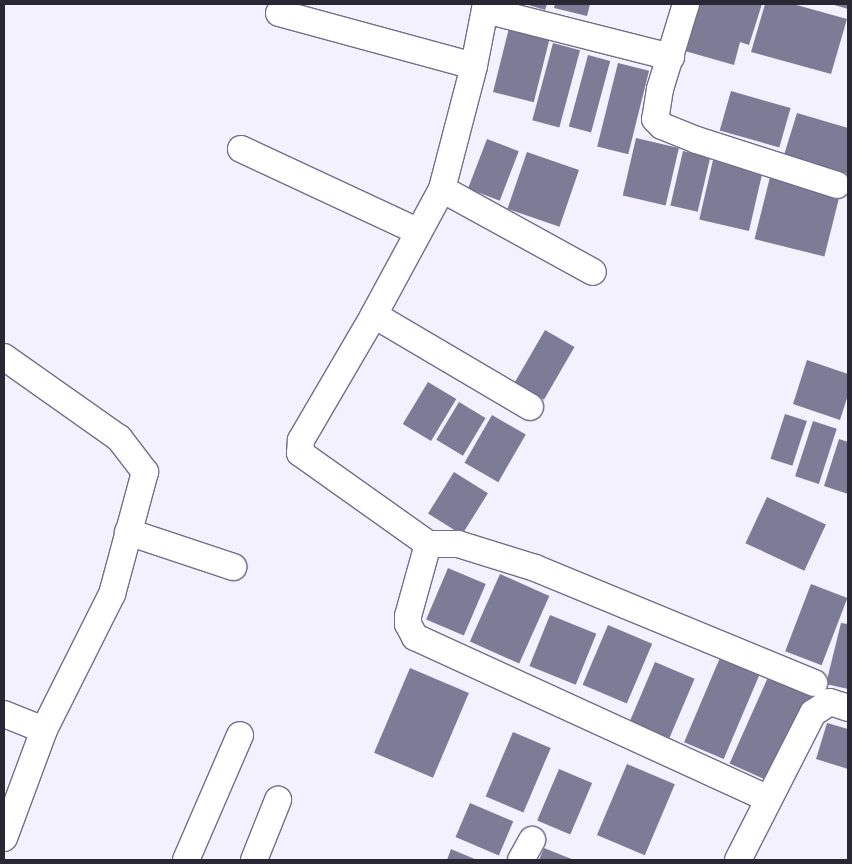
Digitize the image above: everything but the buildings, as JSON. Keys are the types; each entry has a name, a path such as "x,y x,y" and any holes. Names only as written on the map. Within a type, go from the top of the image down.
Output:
{"street":[{"path":"686,4 654,110 656,119 662,126 837,185"},
{"path":"671,57 485,7 474,66 442,189 374,315 301,440 300,453 428,544 458,544 535,568 814,683"},
{"path":"279,12 474,66"},
{"path":"241,149 419,232"},
{"path":"442,189 593,272"},
{"path":"374,315 530,407"},
{"path":"4,357 119,438 145,472 112,594 44,730 4,838"},
{"path":"128,532 233,567"},
{"path":"428,544 408,616 408,624 415,636 769,799"},
{"path":"738,860 818,707 830,702 848,708"},
{"path":"4,714 44,730"},
{"path":"186,860 240,735"},
{"path":"254,860 278,800"}]}
